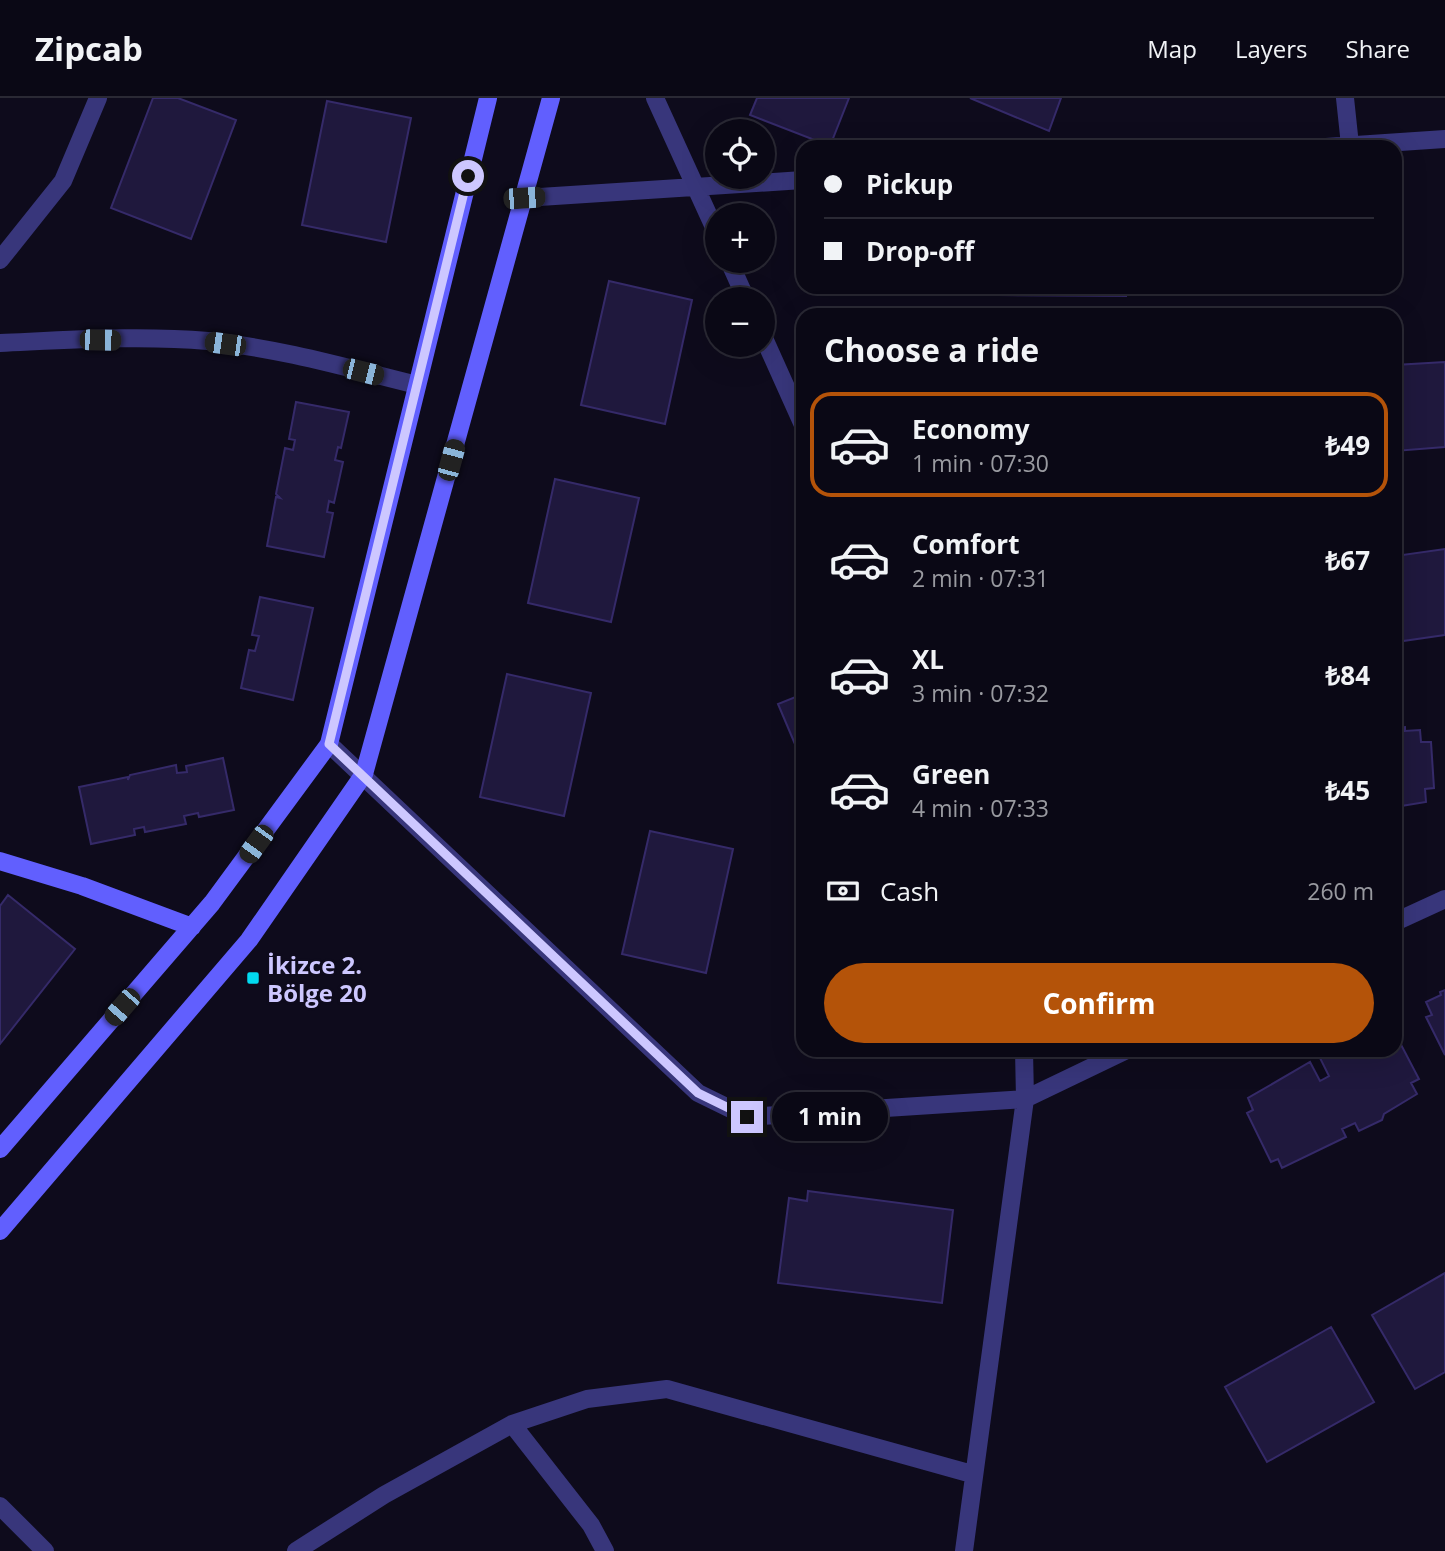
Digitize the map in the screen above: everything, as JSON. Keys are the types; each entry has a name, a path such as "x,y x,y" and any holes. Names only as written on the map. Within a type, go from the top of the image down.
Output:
{"main road":[{"path":"0,1149 192,927 329,744 488,98"},
{"path":"0,1231 248,940 364,774 551,98"},
{"path":"0,861 82,886 192,927"}],"street":[{"path":"0,260 63,181 98,98"},
{"path":"654,98 705,208"},
{"path":"1345,98 1349,140"},
{"path":"1402,142 1445,139"},
{"path":"524,198 796,180"},
{"path":"0,343 74,340 206,341 283,352 417,385"},
{"path":"772,357 796,409"},
{"path":"329,744 364,774 698,1093 747,1117 1025,1099 1112,1057"},
{"path":"1402,919 1445,899"},
{"path":"964,1551 972,1474 1025,1099 1024,1057"},
{"path":"296,1551 384,1495 512,1424 587,1399 667,1389 972,1474"},
{"path":"512,1424 591,1525 605,1551"},
{"path":"0,1506 45,1551"}],"building":[{"path":"153,98 178,98 236,120 191,239 111,208"},
{"path":"757,98 849,98 832,140 815,140 775,125 775,119 760,119 750,115"},
{"path":"970,98 1061,98 1049,131"},
{"path":"327,101 411,118 386,242 302,225"},
{"path":"609,281 692,300 665,424 581,405"},
{"path":"1126,294 1126,296 999,295"},
{"path":"1445,362 1445,447 1402,450 1402,365"},
{"path":"296,402 349,412 341,448 338,447 335,460 343,462 334,503 329,501 327,512 333,513 324,557 267,546 276,497 280,498 276,494 285,448 293,450 295,440 289,439"},
{"path":"555,479 639,498 611,622 528,603"},
{"path":"1445,549 1445,635 1402,641 1402,555"},
{"path":"260,597 313,608 293,700 241,688 249,650 255,651 259,636 252,635"},
{"path":"507,674 591,693 564,816 480,797"},
{"path":"796,697 796,746 778,704"},
{"path":"1402,727 1405,727 1405,731 1420,730 1421,742 1431,742 1434,788 1425,789 1426,802 1402,806"},
{"path":"223,758 234,810 199,817 198,813 184,816 186,824 145,832 144,827 134,829 135,835 91,844 79,787 128,777 128,780 130,775 176,765 177,773 187,772 186,766"},
{"path":"650,831 733,849 706,973 622,954"},
{"path":"8,895 75,949 0,1044 0,906"},
{"path":"1445,990 1445,1055 1426,1017 1432,1015 1426,1002"},
{"path":"1402,1047 1419,1079 1411,1083 1417,1094 1384,1114 1382,1120 1359,1131 1355,1123 1342,1129 1346,1137 1282,1168 1278,1159 1271,1162 1247,1113 1253,1110 1248,1098 1310,1062 1320,1081 1329,1076 1320,1057 1402,1057"},
{"path":"808,1191 953,1210 942,1303 778,1283 789,1198 807,1201"},
{"path":"1445,1273 1445,1372 1415,1389 1372,1315"},
{"path":"1331,1327 1374,1402 1267,1462 1225,1387"}],"place":[{"name":"İkizce 2. Bölge 20","path":"253,978"}],"route":[{"path":"468,176 329,744 378,787 698,1093 747,1117"}]}
